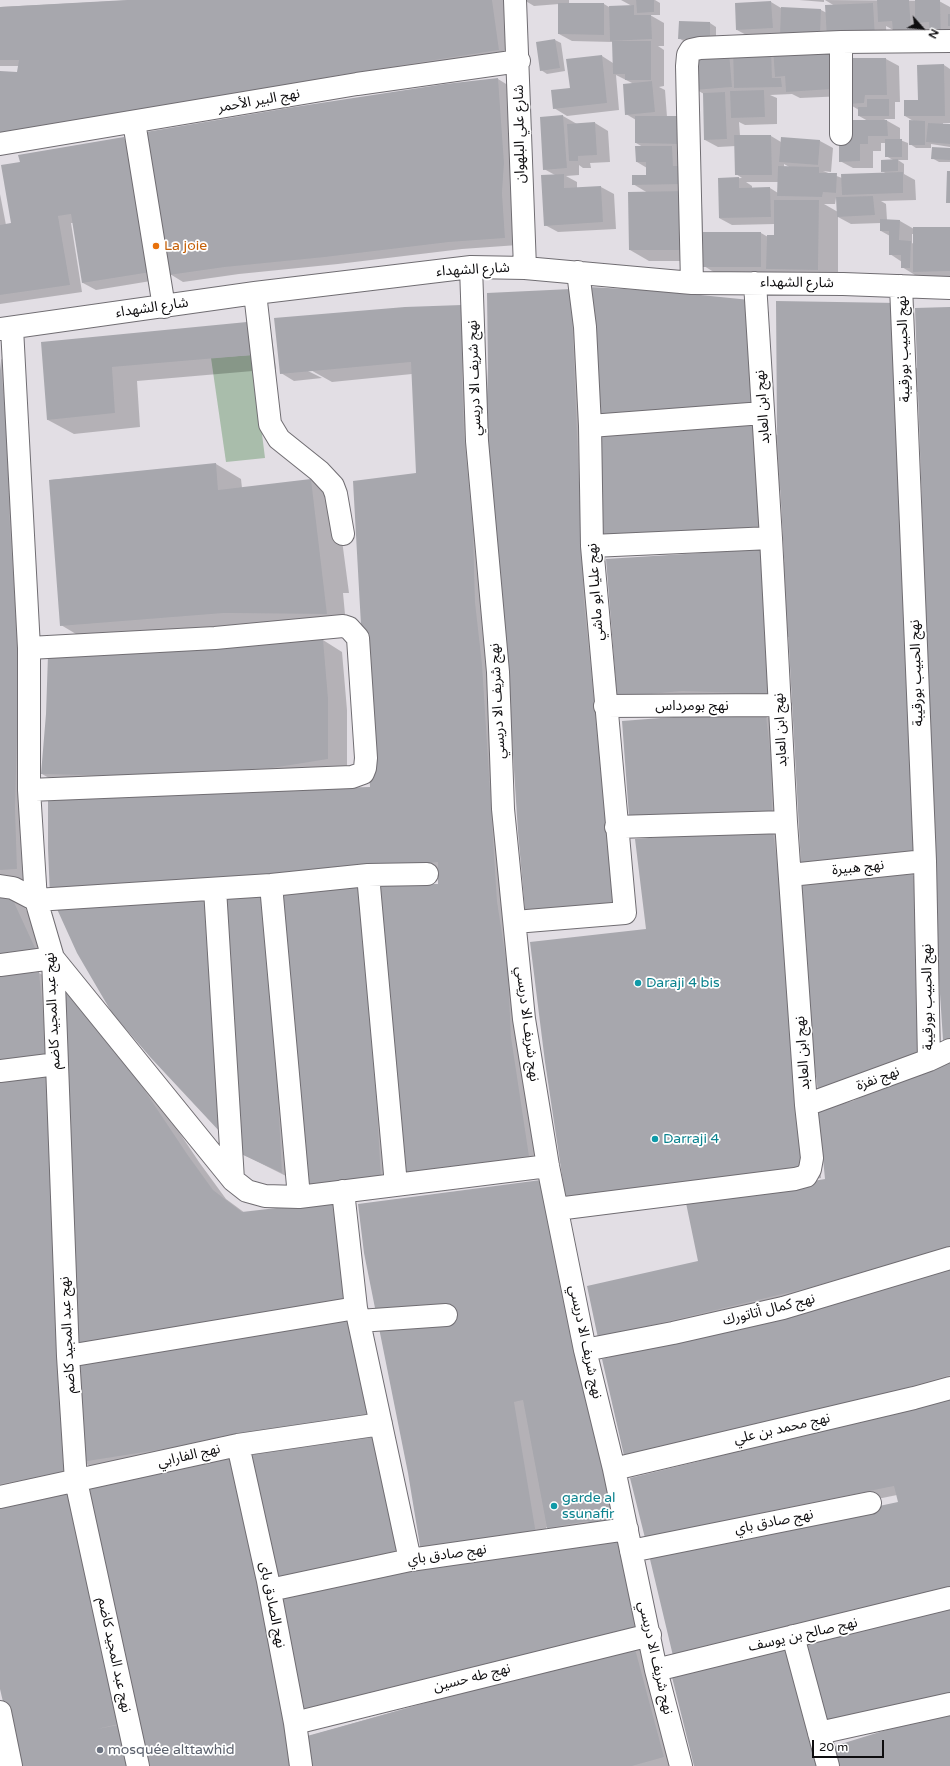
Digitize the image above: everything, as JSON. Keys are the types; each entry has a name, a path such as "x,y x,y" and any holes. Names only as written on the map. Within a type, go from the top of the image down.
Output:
{"street":[{"name":"شارع علي البلهوان","path":"515,0 519,61 525,268"},
{"path":"692,282 688,55 697,48 841,42 950,41"},
{"path":"841,42 841,134"},
{"name":"نهج البير الأحمر","path":"0,144 357,84 519,61"},
{"path":"134,122 164,307"},
{"name":"شارع الشهداء","path":"6,328 255,293 471,267 525,268 692,282 950,288"},
{"name":"نهج شريف الا دريسي","path":"471,267 477,441 498,672 503,809 524,1019 548,1166 585,1350 614,1469 650,1635 656,1670 681,1766"},
{"name":"نهج عليا ابو ماشي","path":"515,922 625,913 605,706 592,546 590,426 585,327 578,272"},
{"name":"نهج ابن العابد","path":"557,1209 795,1179 806,1176 810,1169 812,1158 806,1105 786,822 772,538 756,283"},
{"name":"نهج الحبيب بورقيبة","path":"901,286 925,861 929,1060"},
{"path":"255,293 270,424 279,439 319,471 333,486 336,494 343,534"},
{"name":"نهج عبد المجيد كاضم","path":"6,328 30,648 29,790 36,900 53,958 68,1356 76,1481 138,1766"},
{"path":"590,426 763,413"},
{"path":"592,546 772,538"},
{"path":"29,790 352,777 363,773 366,758 358,638 349,628 343,626 215,638 30,648"},
{"name":"نهج بومرداس","path":"605,706 780,705"},
{"path":"616,827 786,822"},
{"name":"نهج هبيرة","path":"790,875 925,861"},
{"path":"0,886 13,888 36,900 271,885 368,875 427,874"},
{"path":"368,875 396,1185"},
{"path":"271,885 299,1197"},
{"path":"215,889 233,1180"},
{"path":"0,965 53,958 233,1180 248,1191 256,1194 271,1197 299,1197 548,1166"},
{"name":"نهج نفزة","path":"806,1105 929,1060 950,1050"},
{"path":"0,1071 57,1064"},
{"path":"343,1192 358,1315 410,1560"},
{"name":"نهج كمال أتاتورك","path":"585,1350 673,1333 783,1308 950,1258"},
{"path":"68,1356 358,1315 446,1315"},
{"name":"نهج محمد بن علي","path":"614,1469 914,1398 950,1388"},
{"name":"نهج الفارابي","path":"0,1497 238,1445 381,1424"},
{"name":"نهج الصادق باى","path":"238,1445 270,1590 295,1723 301,1766"},
{"name":"نهج صادق باي","path":"631,1551 870,1503"},
{"name":"نهج صادق باي","path":"270,1590 410,1560 627,1530"},
{"name":"نهج صالح بن يوسف","path":"656,1670 950,1598"},
{"name":"نهج طه حسين","path":"295,1723 650,1635"},
{"path":"793,1636 828,1766"},
{"path":"819,1733 950,1704"},
{"path":"0,1712 11,1766"}],"green space":[{"path":"252,355 265,458 226,462 211,358"}],"building":[{"path":"127,0 492,0 499,50 339,75 0,137 0,71 17,72 19,60 0,60 0,7"},
{"path":"636,0 654,0 654,12 637,13"},
{"path":"877,0 909,0 911,29 893,31 892,21 878,22"},
{"path":"915,0 940,0 941,39 930,40 929,22 915,23"},
{"path":"771,1 773,28 736,30 735,3"},
{"path":"558,3 604,3 604,35 558,34"},
{"path":"873,3 875,37 827,39 825,5"},
{"path":"634,5 634,15 651,15 652,39 610,41 609,6"},
{"path":"781,7 821,9 820,37 780,36"},
{"path":"948,14 950,14 950,26 948,26"},
{"path":"679,21 710,22 710,40 678,39"},
{"path":"555,39 560,68 540,71 536,42"},
{"path":"612,41 651,41 651,80 625,80 625,74 613,74"},
{"path":"830,46 833,89 786,92 785,76 775,77 773,49"},
{"path":"771,48 772,78 781,78 782,87 734,88 733,49"},
{"path":"729,52 732,87 694,90 692,54"},
{"path":"602,55 607,103 553,109 551,90 570,88 566,59"},
{"path":"846,58 886,58 887,95 865,95 864,103 846,104"},
{"path":"944,64 945,116 904,116 904,100 918,100 917,65"},
{"path":"498,78 504,163 502,193 505,238 449,242 225,267 169,275 146,132 288,108 445,84"},
{"path":"652,81 655,112 625,115 623,84"},
{"path":"764,90 765,117 731,118 730,91"},
{"path":"725,92 727,139 704,140 703,93"},
{"path":"867,99 889,99 889,116 858,116 858,107 867,107"},
{"path":"563,115 567,168 543,170 540,117"},
{"path":"635,116 679,116 679,144 635,143"},
{"path":"844,120 887,120 888,136 868,136 868,144 860,144 860,161 839,162 839,140"},
{"path":"909,120 925,121 925,145 909,145"},
{"path":"595,122 597,155 578,156 578,161 569,161 567,124"},
{"path":"928,123 950,124 950,144 926,142"},
{"path":"734,135 771,135 772,175 735,175"},
{"path":"124,137 140,204 151,272 82,283 71,214 58,216 70,285 0,295 0,225 11,223 1,165 20,162 18,155"},
{"path":"781,137 820,140 818,165 779,162"},
{"path":"885,139 902,139 902,157 885,157"},
{"path":"635,146 672,146 673,166 685,166 686,184 632,185 632,175 646,175 646,162 636,162"},
{"path":"932,147 950,148 950,160 931,159"},
{"path":"898,159 898,171 881,172 881,160"},
{"path":"778,166 819,167 819,173 837,173 836,193 823,192 822,197 777,196"},
{"path":"947,171 950,171 950,203 946,203"},
{"path":"903,172 903,193 842,195 841,174"},
{"path":"564,174 564,188 601,186 603,222 544,226 541,175"},
{"path":"739,177 739,188 770,187 771,217 719,218 718,178"},
{"path":"683,191 684,250 629,250 628,192"},
{"path":"873,196 875,215 837,217 836,197"},
{"path":"774,200 819,200 818,270 766,269 767,235 774,235"},
{"path":"880,219 900,220 899,240 911,241 910,268 901,268 901,255 889,255 889,231 880,231"},
{"path":"913,227 950,227 950,271 913,272"},
{"path":"703,232 761,232 761,267 703,267"},
{"path":"589,287 661,291 750,300 749,369 752,405 598,421"},
{"path":"571,289 584,603 615,902 525,910 518,832 506,645 486,426 488,367 487,293"},
{"path":"776,301 898,303 916,855 801,865 777,430"},
{"path":"462,305 464,434 473,530 475,602 482,664 497,901 508,973 511,1037 529,1156 468,1166 404,1173 375,883 438,884 438,862 50,897 48,801 144,793 370,787 353,481 416,473 411,362 280,374 274,318 405,307"},
{"path":"950,307 950,1038 943,1040 938,963 915,308"},
{"path":"247,322 252,355 112,367 115,413 47,420 41,342"},
{"path":"0,361 6,418 10,528 19,661 15,808 17,869 0,870"},
{"path":"758,423 766,529 713,529 599,540 599,431"},
{"path":"216,463 218,490 311,479 327,614 224,613 60,626 49,480"},
{"path":"764,549 769,694 682,691 617,697 606,559"},
{"path":"323,639 328,698 328,759 272,768 123,776 41,774 46,714 48,655 187,649"},
{"path":"700,715 766,715 771,758 772,813 702,813 629,816 622,721"},
{"path":"773,832 784,913 802,1167 566,1202 545,1062 530,942 646,929 635,839 703,834"},
{"path":"913,874 917,929 921,1052 818,1092 812,1044 806,939 800,883"},
{"path":"364,883 381,1178 304,1186 277,889"},
{"path":"265,892 275,1037 282,1173 239,1153 222,897"},
{"path":"0,897 12,898 37,952 0,956"},
{"path":"204,897 221,1133 151,1058 112,1013 77,953 57,909"},
{"path":"39,972 48,1062 0,1067 0,975"},
{"path":"72,991 125,1061 213,1190 242,1212 337,1201 352,1303 78,1345 59,998"},
{"path":"950,1057 950,1247 808,1288 598,1338 587,1286 698,1261 686,1203 825,1179 823,1158 810,1112 853,1101"},
{"path":"47,1077 72,1474 27,1479 0,1484 0,1079"},
{"path":"541,1180 617,1523 591,1528 588,1521 547,1528 523,1400 514,1402 536,1534 421,1552 408,1473 364,1253 358,1204"},
{"path":"950,1267 950,1375 837,1408 625,1460 602,1359"},
{"path":"350,1314 369,1417 81,1462 68,1357"},
{"path":"950,1392 950,1592 674,1660 649,1555 898,1502 894,1486 770,1511 646,1542 630,1478 696,1462"},
{"path":"378,1430 404,1556 276,1577 249,1455"},
{"path":"232,1448 296,1766 150,1766 118,1634 86,1482"},
{"path":"70,1489 124,1723 97,1729 124,1724 132,1766 18,1766 0,1689 0,1505"},
{"path":"621,1536 639,1628 305,1712 280,1595 414,1569"},
{"path":"950,1606 950,1698 824,1729 803,1640"},
{"path":"788,1642 818,1766 694,1766 670,1669"},
{"path":"634,1645 664,1757 632,1766 307,1766 300,1738"},
{"path":"950,1713 950,1766 833,1766 828,1748"}],"place":[{"name":"La joie","path":"156,246"},
{"name":"Daraji 4 bis","path":"638,983"},
{"name":"Darraji 4","path":"655,1139"},
{"name":"garde al ssunafir","path":"554,1506"},
{"name":"mosquée alttawhid","path":"100,1750"}]}
